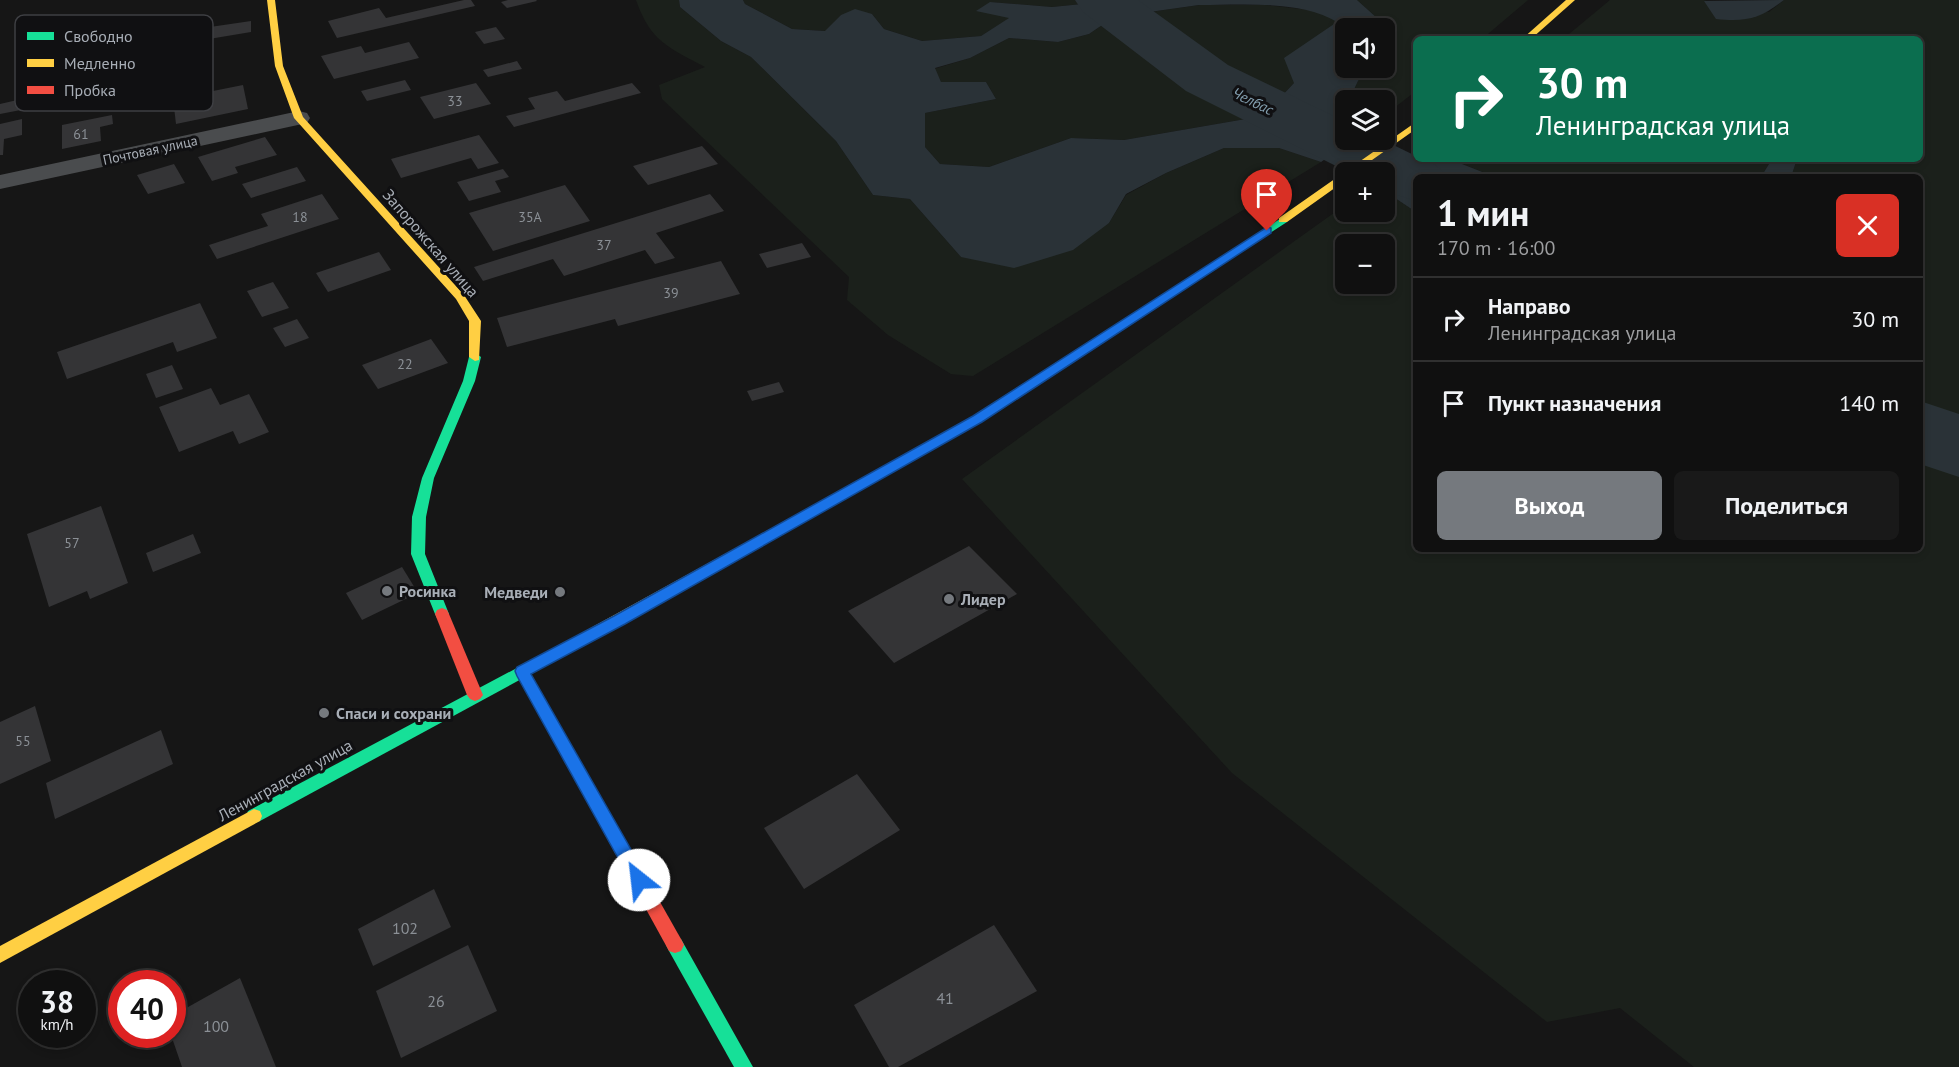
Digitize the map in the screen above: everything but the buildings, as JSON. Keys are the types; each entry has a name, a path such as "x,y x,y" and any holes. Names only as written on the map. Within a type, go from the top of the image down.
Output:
{"street":[{"name":"Запорожская улица","path":"271,0 279,66 299,118 460,297 475,321 476,356 469,381 428,478 419,517 418,554 476,695"},
{"path":"1529,36 1571,0"},
{"name":"Почтовая улица","path":"0,182 299,118"},
{"path":"1363,162 1413,127"},
{"name":"Ленинградская улица","path":"0,955 476,695 620,620 977,419 1267,231 1335,183"},
{"path":"522,671 744,1067"}],"shaded area":[{"path":"636,0 679,0 680,7 721,41 751,57 836,141 873,195 910,199 961,257 1109,223 1126,195 1166,173 1224,148 1279,148 1321,162 973,376 951,374 888,335 847,300 849,277 662,99 659,85 705,67 662,42 648,25"},
{"path":"679,0 743,0 745,4 792,29 825,31 841,15 855,9 872,14 884,29 922,41 981,36 1009,18 976,11 990,2 1052,7 1122,0 1357,0 1377,18 1335,18 1335,21 1307,10 1289,7 1199,5 1114,17 1089,34 1058,42 1009,38 970,58 935,68 941,82 986,82 996,99 925,113 925,147 940,164 989,167 1071,138 1124,140 1263,116 1294,83 1284,58 1335,23 1335,78 1360,78 1354,90 1335,90 1335,150 1338,150 1321,162 1279,148 1224,148 1166,173 1126,194 1109,223 1073,250 1014,268 961,257 910,199 873,195 836,141 751,57 721,41 680,7"},
{"path":"743,0 1122,0 1052,7 990,2 1010,18 981,36 922,41 884,29 872,14 841,15 826,31 792,29 745,4"},
{"path":"1357,0 1528,0 1486,36 1413,36 1413,93 1395,107 1395,90 1354,90 1360,78 1395,78 1395,18 1377,18"},
{"path":"1610,0 1707,0 1704,1 1769,12 1784,0 1959,0 1959,1067 1694,1067 1620,1008 1547,1022 1232,773 962,479 1335,212 1335,222 1395,222 1395,198 1413,210 1413,552 1923,552 1923,174 1792,174 1796,162 1923,162 1923,36 1567,36"},
{"path":"1784,0 1760,15 1736,20 1716,19 1704,1"},
{"path":"1200,5 1265,5 1319,11 1335,20 1335,26 1294,83 1263,116 1124,140 1071,138 989,167 940,164 925,147 925,113 996,99 986,82 941,82 934,69 970,58 1009,38 1058,42 1089,34 1114,17"},
{"path":"1413,155 1413,162 1430,162 1418,174 1413,174 1413,180 1395,198 1395,169"},
{"path":"1428,162 1457,162 1487,174 1413,174 1413,210 1395,198 1396,183"},
{"path":"1457,162 1770,162 1763,174 1487,174"},
{"path":"1770,162 1796,162 1792,174 1763,174"}],"waterway":[{"name":"Челбас","path":"1102,0 1207,78 1413,180"},
{"name":"Челбас","path":"1923,430 1959,448"}],"traffic: fast":[{"path":"950,434 977,419 1283,220"},
{"path":"442,614 418,554 419,517 428,478 469,381 475,357"},
{"path":"254,816 592,634"},
{"path":"675,945 744,1067"}],"traffic: slow":[{"path":"271,0 279,66 299,118 460,297 475,321 475,357"},
{"path":"1529,36 1571,0"},
{"path":"1363,162 1413,127"},
{"path":"1283,220 1335,183"},
{"path":"592,634 950,434"},
{"path":"0,955 254,816"}],"traffic: jam":[{"path":"442,614 475,695"},
{"path":"522,671 675,945"}],"place":[{"name":"Росинка","path":"387,591"},
{"name":"Медведи","path":"560,592"},
{"name":"Лидер","path":"949,599"},
{"name":"Спаси и сохрани","path":"324,713"}],"route":[{"path":"639,880 522,671 620,620 977,419 1267,231"}]}
